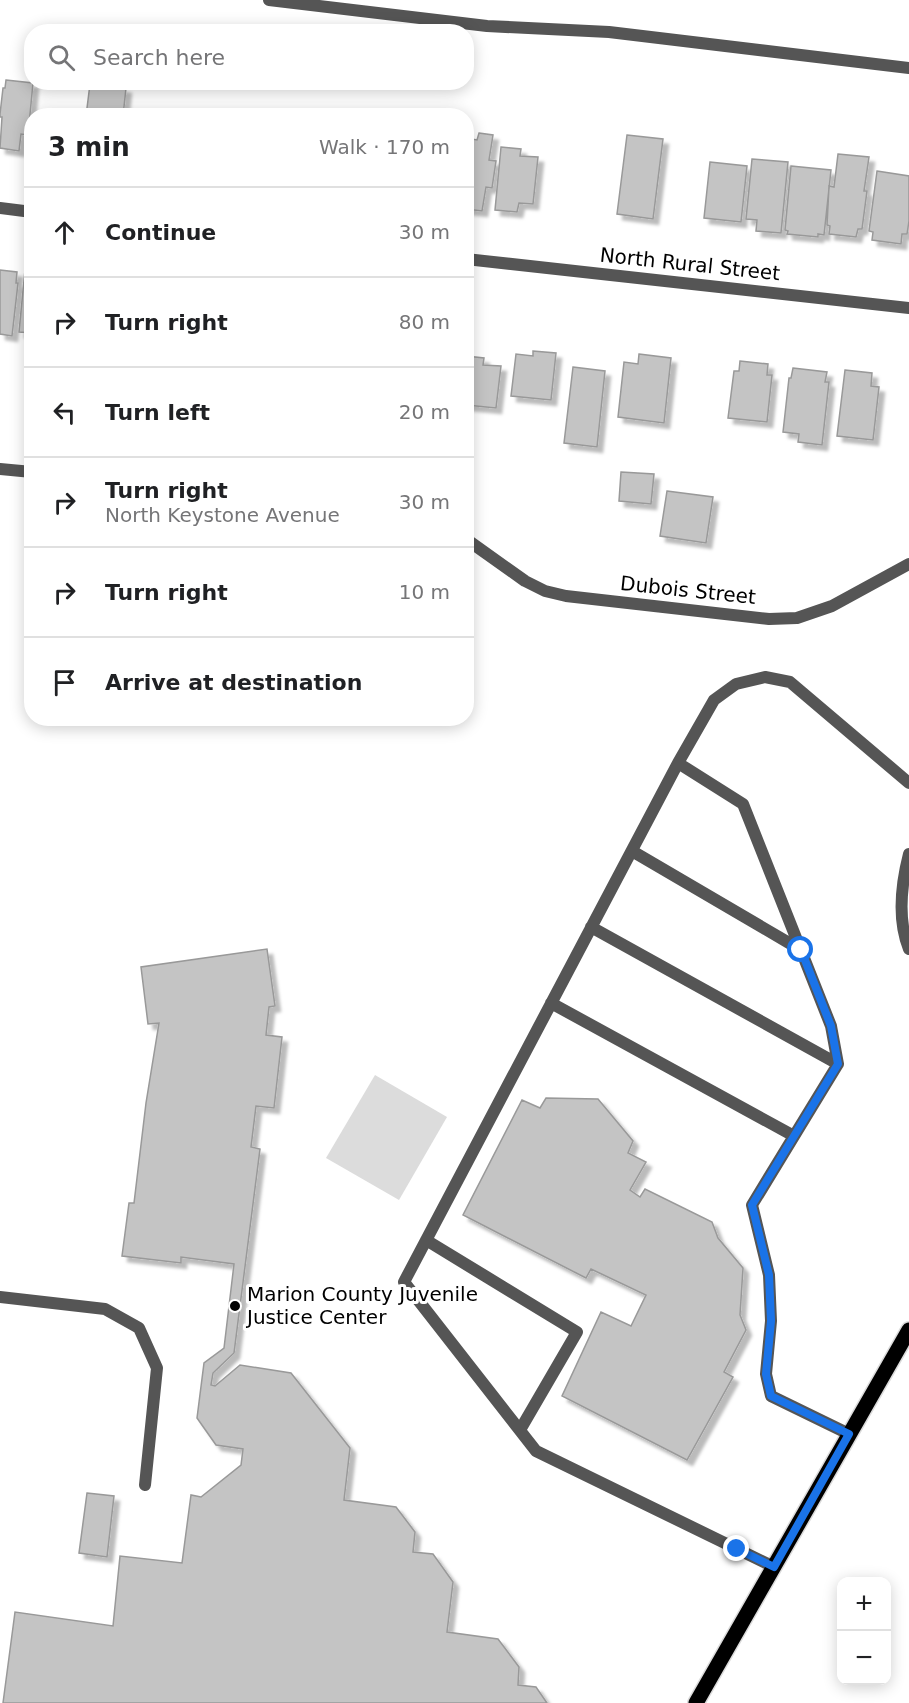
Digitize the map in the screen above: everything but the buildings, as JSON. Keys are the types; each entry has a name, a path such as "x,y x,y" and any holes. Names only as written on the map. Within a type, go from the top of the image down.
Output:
{"main road":[{"path":"696,1703 909,1330"}],"street":[{"path":"269,0 470,24"},
{"path":"474,24 609,32 909,68"},
{"path":"0,208 24,211"},
{"name":"North Rural Street","path":"474,261 909,308"},
{"path":"0,469 24,471"},
{"name":"Dubois Street","path":"474,545 525,581 545,591 566,596 769,618 796,618 832,606 909,564"},
{"path":"774,1567 536,1451 404,1282 678,763 714,700 736,684 765,676 790,682 909,783"},
{"path":"678,763 742,804 831,1026 838,1064 752,1205 769,1275 771,1321 766,1374 771,1396 849,1434"},
{"path":"632,851 801,950"},
{"path":"909,854 901,896 902,924 909,949"},
{"path":"591,927 838,1064"},
{"path":"551,1003 794,1136"},
{"path":"426,1240 578,1332 520,1430"},
{"path":"0,1297 105,1308 139,1328 157,1368 145,1485"}],"shaded area":[{"path":"375,1075 447,1117 399,1200 326,1158"}],"place":[{"name":"Marion County Juvenile Justice Center","path":"235,1306"}],"route":[{"path":"737,1549 774,1567 849,1434 771,1396 766,1374 771,1321 769,1275 752,1205 838,1064 831,1026 801,950"}]}
